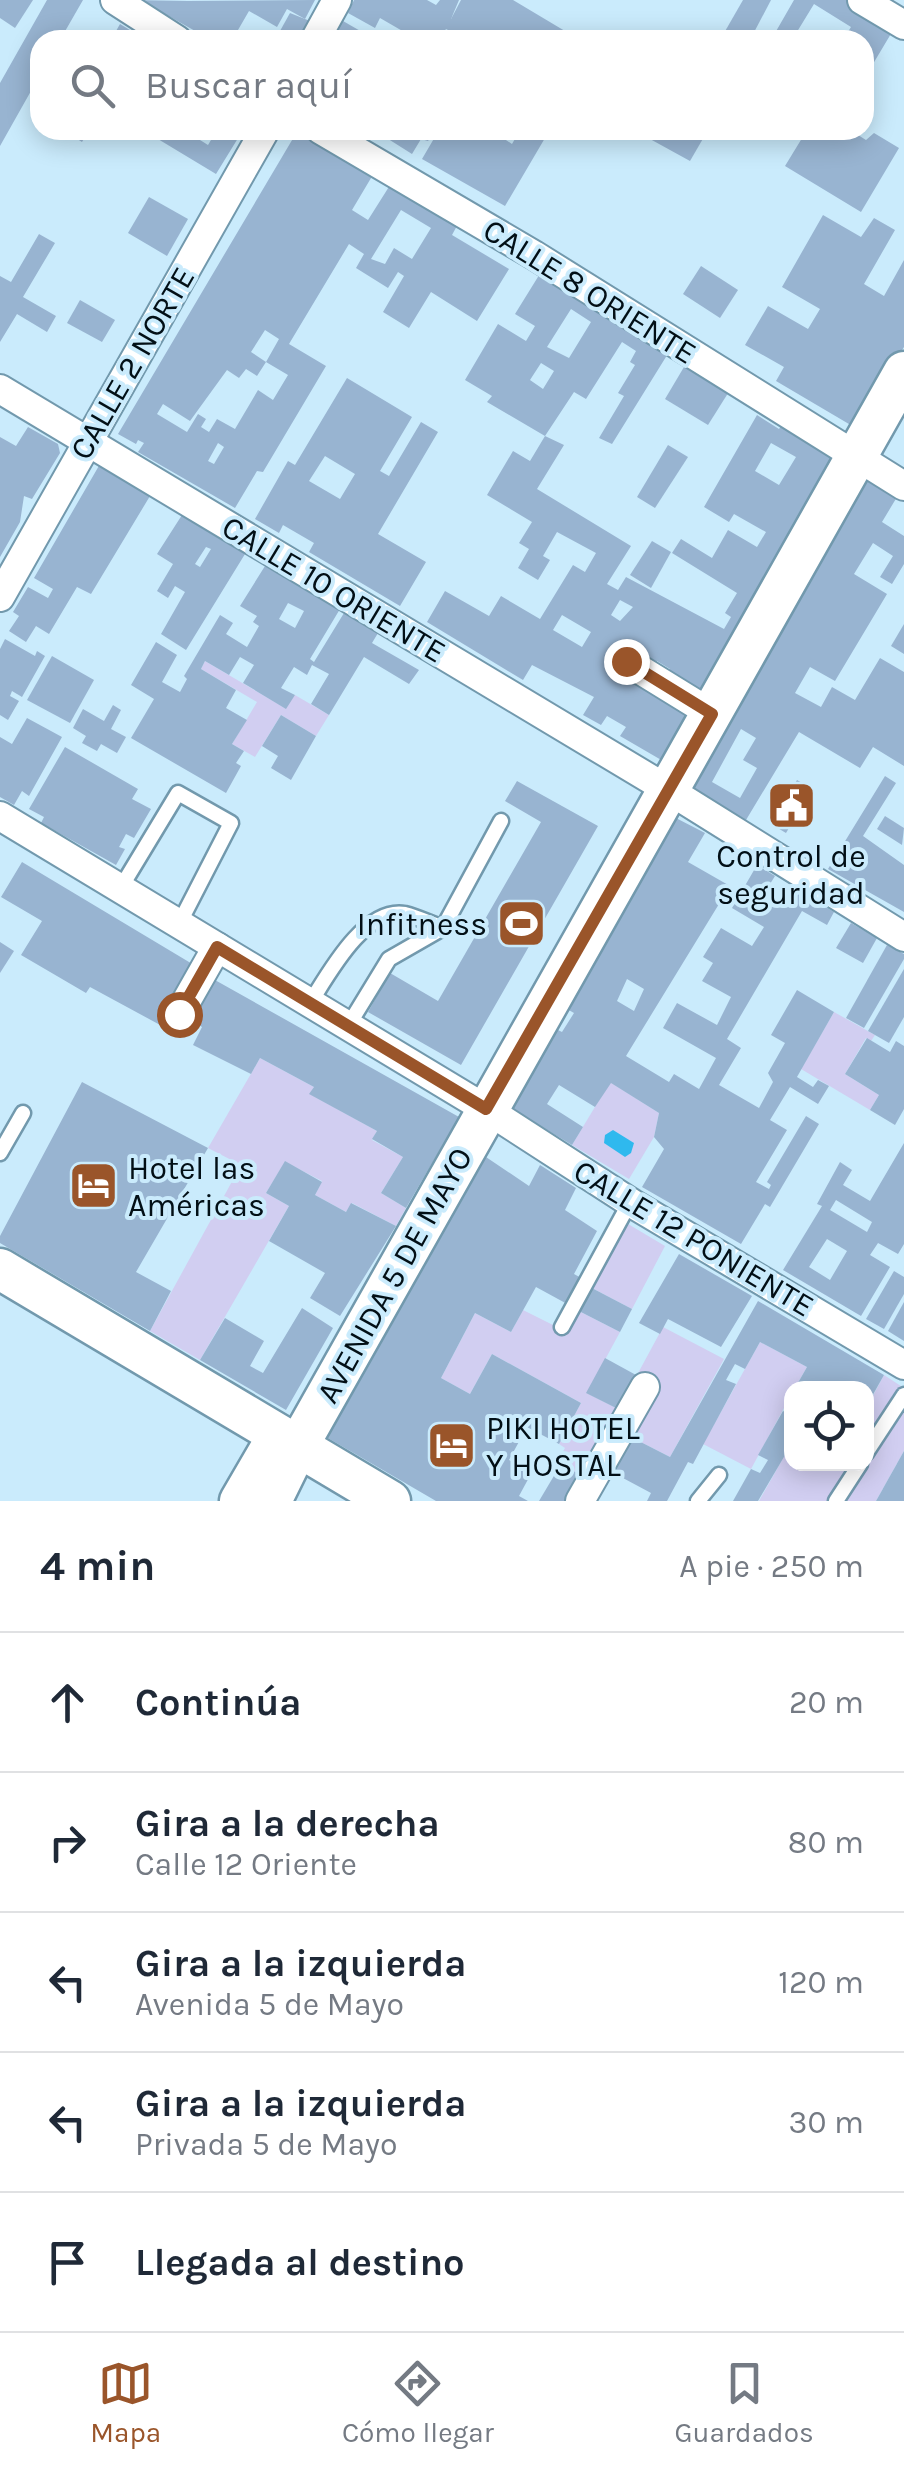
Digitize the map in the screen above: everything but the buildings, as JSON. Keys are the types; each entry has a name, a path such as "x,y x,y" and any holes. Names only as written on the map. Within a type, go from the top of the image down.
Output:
{"main road":[{"name":"AVENIDA 5 DE MAYO","path":"240,1501 289,1440 486,1109 904,372"},
{"path":"0,1268 390,1501"},
{"name":"AVENIDA 5 DE MAYO","path":"271,1501 289,1440"}],"street":[{"path":"116,0 162,30"},
{"path":"320,30 337,0"},
{"path":"863,0 904,25"},
{"name":"CALLE 2 NORTE","path":"0,598 259,140"},
{"name":"CALLE 8 ORIENTE","path":"337,140 534,255 904,486"},
{"name":"CALLE 10 ORIENTE","path":"0,389 668,789 904,936"},
{"path":"626,661 712,714"},
{"name":"CALLE 12 PONIENTE","path":"0,816 904,1365"},
{"path":"179,1014 217,947"},
{"path":"580,1501 645,1388"}],"lane":[{"path":"120,889 178,793 231,823 179,924"},
{"path":"348,1026 389,959 443,928 500,821"},
{"path":"310,1003 336,958 375,921 402,913 443,928"},
{"path":"0,1152 23,1113"},
{"path":"562,1328 630,1202"},
{"path":"874,1441 904,1394"},
{"path":"836,1501 855,1471"},
{"path":"698,1501 719,1474"}],"shaded area":[{"path":"205,661 285,708 295,695 329,715 316,736 281,715 255,757 232,744 257,702 201,669"},
{"path":"834,1012 875,1035 871,1041 866,1038 845,1074 879,1095 870,1110 801,1069"},
{"path":"260,1058 314,1087 310,1094 377,1131 372,1140 403,1157 381,1193 406,1208 396,1226 352,1203 346,1212 315,1195 322,1181 285,1162 266,1193 289,1206 200,1360 150,1331 241,1165 208,1148"},
{"path":"610,1082 659,1113 654,1137 629,1179 572,1145"},
{"path":"623,1221 665,1246 632,1309 588,1286"},
{"path":"575,1309 620,1332 587,1393 618,1409 584,1477 557,1462 565,1448 559,1444 581,1403 492,1354 470,1394 441,1378 475,1313 511,1332 523,1310 563,1330"},
{"path":"663,1327 724,1359 670,1457 627,1435 653,1384 637,1375"},
{"path":"760,1342 807,1367 799,1381 784,1381 784,1408 751,1469 703,1444"},
{"path":"884,1375 904,1388 904,1451 876,1501 759,1501 784,1456 784,1471 874,1471 874,1394"}],"water":[{"path":"613,1130 634,1143 625,1157 604,1143 605,1135"}],"place":[{"name":"Control de seguridad","path":"791,806"},
{"name":"Infitness","path":"522,924"},
{"name":"Hotel las Américas","path":"93,1186"},
{"name":"PIKI HOTEL Y HOSTAL","path":"451,1446"}],"route":[{"path":"179,1014 217,947 486,1109 712,714 626,661"}]}
